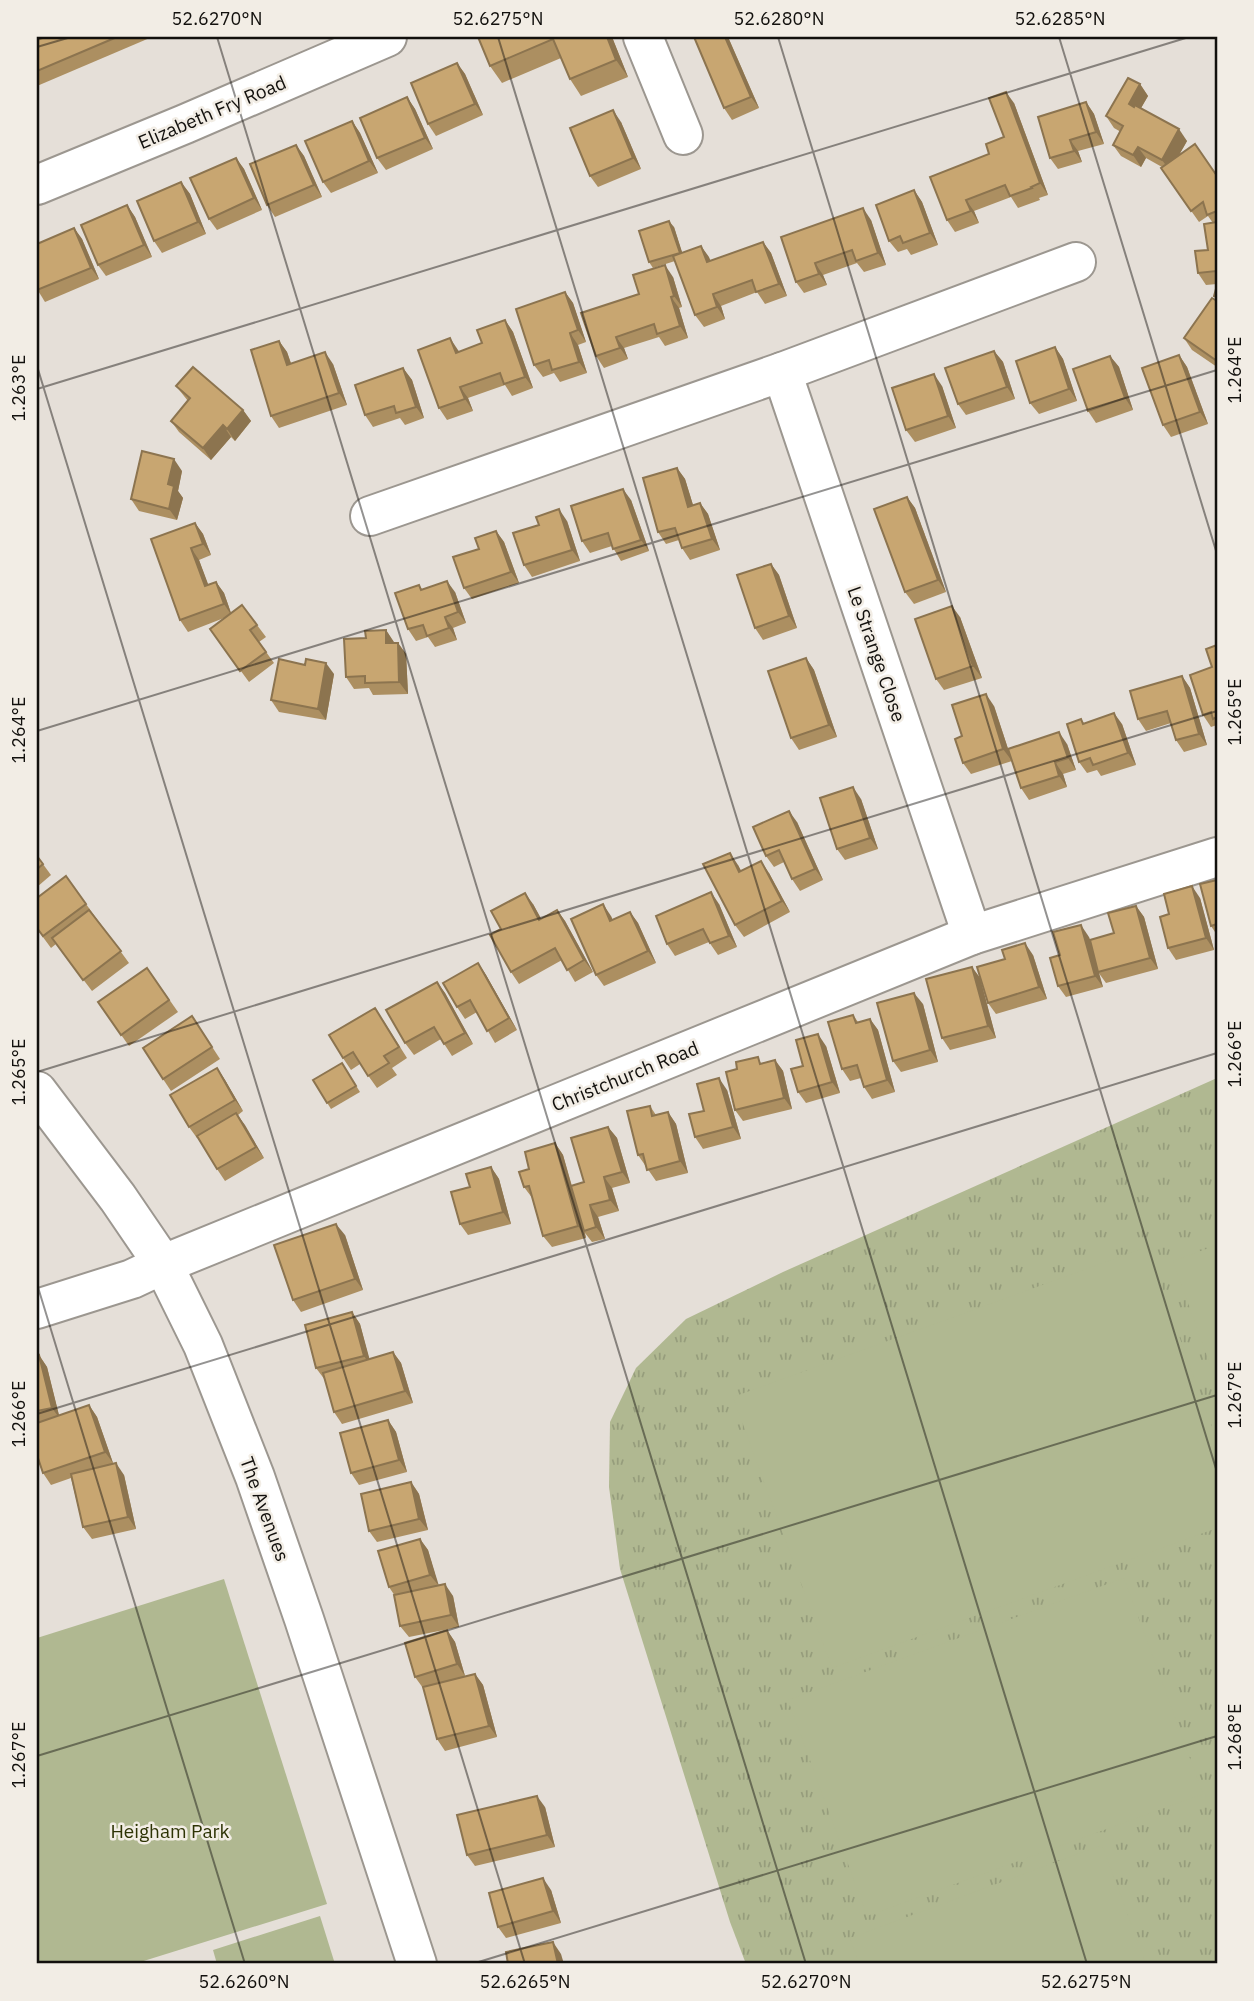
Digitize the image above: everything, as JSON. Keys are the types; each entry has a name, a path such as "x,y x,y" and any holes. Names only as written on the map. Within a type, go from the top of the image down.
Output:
{"street":[{"name":"Elizabeth Fry Road","path":"37,185 387,37"},
{"path":"643,37 683,135"},
{"path":"369,516 782,372 1076,262"},
{"name":"Le Strange Close","path":"782,372 972,935"},
{"name":"Christchurch Road","path":"37,1309 132,1279 163,1264 972,935 1217,857"},
{"name":"The Avenues","path":"37,1091 118,1198 163,1264 203,1345 255,1477 304,1619 416,1964"}],"green space":[{"path":"1217,1078 1217,1964 746,1964 730,1922 620,1569 609,1487 610,1422 636,1368 686,1319 783,1272"},
{"path":"1217,1245 1217,1384 1173,1261"},
{"path":"1147,1247 1217,1441 1217,1528 832,1668 733,1397"},
{"path":"1124,1578 1203,1794 867,1916 788,1700"},
{"name":"Heigham Park","path":"224,1579 327,1904 134,1964 37,1964 37,1638"},
{"path":"1102,1845 1146,1964 859,1964 850,1938"},
{"path":"320,1916 335,1964 217,1964 213,1950"}],"building":[{"path":"45,37 117,37 37,71 37,40"},
{"path":"478,37 607,37 616,60 570,79 553,39 490,66"},
{"path":"694,37 725,37 751,97 724,108"},
{"path":"457,63 475,104 428,124 411,83"},
{"path":"1128,78 1140,84 1129,104 1179,129 1162,160 1138,147 1133,155 1113,145 1123,126 1106,116"},
{"path":"1006,92 1040,183 1010,196 1005,185 966,200 971,211 947,220 930,177 989,154 986,144 1004,137 989,98"},
{"path":"407,97 425,138 377,158 360,118"},
{"path":"1086,102 1096,132 1070,140 1074,151 1050,158 1038,117"},
{"path":"613,110 633,158 590,176 570,128"},
{"path":"352,121 369,161 323,182 305,141"},
{"path":"1195,144 1217,176 1217,211 1207,215 1203,202 1191,211 1161,168"},
{"path":"296,145 314,185 267,205 250,164"},
{"path":"236,158 254,198 209,219 190,178"},
{"path":"181,182 198,222 154,241 137,201"},
{"path":"914,190 930,233 903,243 900,236 889,241 876,205"},
{"path":"127,205 144,245 98,265 81,225"},
{"path":"863,208 878,253 856,261 852,250 815,263 819,274 796,282 781,237"},
{"path":"669,221 680,253 649,262 639,231"},
{"path":"1217,222 1217,284 1216,271 1198,273 1195,251 1208,250 1204,224"},
{"path":"74,228 91,268 37,290 37,244"},
{"path":"763,242 779,284 756,292 752,280 713,294 717,307 695,315 673,256 701,246 707,262"},
{"path":"665,265 680,326 657,334 654,324 616,337 620,348 596,356 581,313 639,294 633,275"},
{"path":"565,292 578,330 570,333 579,362 552,370 549,360 534,365 516,309"},
{"path":"1212,298 1217,301 1217,361 1184,338"},
{"path":"505,320 525,377 504,384 500,373 460,387 465,399 439,408 418,350 450,338 456,353 482,343 477,330"},
{"path":"279,341 287,365 325,352 339,393 271,416 251,350"},
{"path":"1055,347 1069,389 1030,403 1016,361"},
{"path":"994,351 1007,387 958,404 945,368"},
{"path":"1179,355 1200,412 1163,425 1142,368"},
{"path":"1110,356 1125,398 1088,411 1073,369"},
{"path":"193,367 243,410 227,429 223,425 203,448 171,421 190,398 176,386"},
{"path":"403,368 416,407 396,413 394,406 365,415 355,385"},
{"path":"934,374 948,416 906,430 892,388"},
{"path":"142,451 174,459 168,484 174,486 169,509 131,499"},
{"path":"677,468 688,507 700,503 712,539 682,548 675,528 658,532 643,478"},
{"path":"623,489 641,540 613,549 608,533 582,541 571,506"},
{"path":"907,497 938,580 905,592 874,509"},
{"path":"559,509 572,550 524,565 513,533 539,525 536,517"},
{"path":"195,523 203,544 191,548 205,586 216,582 224,604 180,620 151,539"},
{"path":"496,531 511,572 464,588 453,557 479,549 475,538"},
{"path":"771,564 789,616 755,628 737,575"},
{"path":"447,581 458,612 445,617 449,628 427,636 423,625 408,629 395,593 419,585 421,590"},
{"path":"242,605 257,625 250,630 266,652 240,671 210,629"},
{"path":"952,606 973,666 936,679 915,619"},
{"path":"386,630 386,643 398,643 399,682 365,683 365,676 346,677 344,639 366,638 365,631"},
{"path":"1217,645 1217,717 1213,719 1211,712 1203,715 1190,675 1212,667 1206,649"},
{"path":"806,658 829,725 791,738 768,671"},
{"path":"279,659 305,665 306,659 326,663 318,709 271,700"},
{"path":"1182,676 1199,734 1176,740 1167,711 1138,719 1130,691"},
{"path":"986,694 1003,749 963,763 955,739 962,736 952,705"},
{"path":"1114,713 1128,753 1093,765 1090,758 1079,762 1067,724 1081,719 1083,724"},
{"path":"1059,732 1068,758 1055,762 1059,776 1021,788 1008,749"},
{"path":"853,787 870,838 837,849 820,798"},
{"path":"789,811 815,869 792,879 779,850 766,856 753,827"},
{"path":"730,853 739,872 761,861 782,901 735,925 703,864"},
{"path":"37,856 43,864 37,869"},
{"path":"66,876 86,904 43,936 37,928 37,898"},
{"path":"1217,880 1217,924 1211,926 1200,884"},
{"path":"1192,886 1206,938 1168,948 1160,917 1169,914 1164,894"},
{"path":"711,892 729,936 710,943 703,929 667,944 656,916"},
{"path":"525,893 539,920 557,910 584,960 567,970 555,948 511,972 490,935 501,929 491,911"},
{"path":"603,904 610,921 630,912 648,951 596,975 571,919"},
{"path":"1136,906 1150,958 1098,972 1090,940 1114,933 1108,913"},
{"path":"89,910 121,951 83,980 52,938"},
{"path":"1081,925 1095,976 1058,986 1050,958 1060,955 1053,932"},
{"path":"1025,943 1039,987 988,1003 977,967 1005,959 1002,950"},
{"path":"478,963 509,1018 487,1031 470,1000 457,1007 443,983"},
{"path":"972,967 988,1026 942,1038 926,979"},
{"path":"147,968 169,1000 121,1035 98,1002"},
{"path":"437,982 465,1033 444,1044 434,1027 405,1043 386,1010"},
{"path":"914,993 930,1050 893,1061 877,1003"},
{"path":"375,1008 399,1047 384,1056 389,1063 368,1076 353,1052 343,1058 329,1035"},
{"path":"853,1015 856,1023 870,1019 887,1080 864,1087 857,1065 842,1069 828,1022"},
{"path":"192,1016 212,1047 163,1079 143,1048"},
{"path":"818,1034 832,1082 798,1092 791,1069 803,1066 796,1040"},
{"path":"758,1057 760,1064 775,1060 784,1098 735,1110 726,1072 737,1069 736,1062"},
{"path":"342,1063 356,1086 327,1103 313,1080"},
{"path":"217,1068 235,1100 189,1127 170,1095"},
{"path":"719,1078 733,1127 695,1137 689,1114 704,1111 697,1084"},
{"path":"650,1106 652,1116 668,1112 680,1161 647,1170 643,1154 638,1155 627,1111"},
{"path":"236,1113 256,1147 217,1169 197,1136"},
{"path":"608,1127 622,1172 604,1177 610,1200 590,1205 596,1227 584,1231 571,1186 584,1182 571,1138"},
{"path":"555,1143 578,1226 543,1236 529,1186 524,1187 519,1172 529,1169 525,1152"},
{"path":"491,1167 503,1212 460,1224 451,1192 470,1187 466,1174"},
{"path":"336,1224 355,1279 293,1300 274,1245"},
{"path":"352,1312 364,1356 316,1368 305,1325"},
{"path":"393,1352 405,1391 334,1412 323,1373"},
{"path":"39,1355 52,1408 37,1411 37,1356"},
{"path":"89,1405 105,1452 43,1473 37,1455 37,1423"},
{"path":"388,1420 399,1460 351,1473 340,1433"},
{"path":"116,1463 128,1517 83,1527 71,1474"},
{"path":"411,1482 419,1519 369,1531 361,1494"},
{"path":"420,1539 430,1575 389,1587 378,1551"},
{"path":"445,1584 451,1615 400,1626 394,1595"},
{"path":"447,1630 457,1664 415,1677 405,1643"},
{"path":"475,1674 489,1726 437,1739 423,1687"},
{"path":"537,1796 547,1835 467,1855 457,1815"},
{"path":"543,1878 553,1911 498,1927 489,1893"},
{"path":"553,1942 558,1964 508,1964 506,1952"}]}
